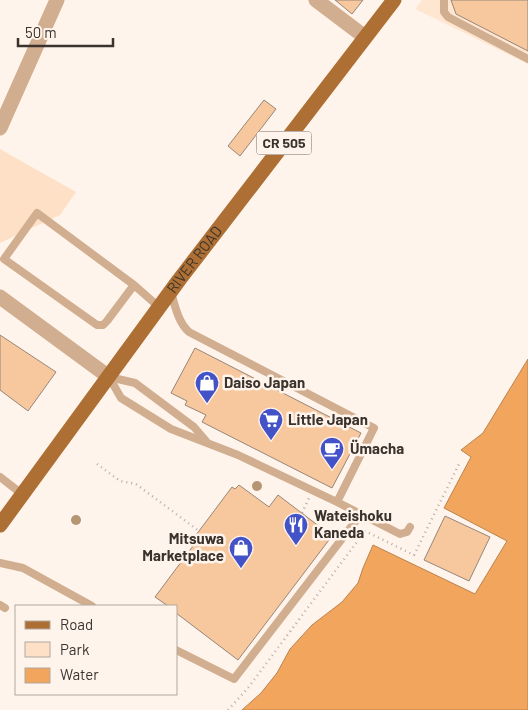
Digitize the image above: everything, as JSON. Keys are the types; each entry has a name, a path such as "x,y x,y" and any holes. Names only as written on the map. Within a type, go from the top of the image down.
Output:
{"main road":[{"name":"RIVER ROAD","path":"0,525 159,307 365,37 388,2"}],"street":[{"path":"0,128 57,0"},
{"path":"316,0 365,37"},
{"path":"0,297 109,377"}],"lane":[{"path":"444,0 444,12 448,17 528,59"},
{"path":"134,285 108,322 103,325 97,325 4,260 37,214 134,285 159,307"},
{"path":"171,292 182,324 189,332 374,428 337,502"},
{"path":"109,377 121,398 171,430 207,442 337,502 400,534 405,534 410,527"},
{"path":"109,377 135,382 194,427 207,442"},
{"path":"0,477 22,494"},
{"path":"178,651 234,679 361,514"},
{"path":"0,562 23,568 90,605"}],"path":[{"path":"228,710 248,688 365,531 414,555 460,462"},
{"path":"97,464 120,481 136,484 199,531"}],"shaded area":[{"path":"422,0 528,0 528,64 415,9"}],"green space":[{"path":"0,149 76,192 60,215 0,243"}],"water":[{"path":"528,359 528,710 242,710 261,693 277,673 290,649 312,625 342,602 358,583 373,545 475,594 507,541 444,508 471,457 461,450 483,433"}],"building":[{"path":"335,0 363,0 352,14"},
{"path":"451,0 528,0 528,51 456,14"},
{"path":"264,100 276,109 240,156 228,146"},
{"path":"0,335 56,372 28,411 0,390"},
{"path":"195,348 361,433 332,488 202,422 206,415 185,405 187,401 171,393"},
{"name":"Mitsuwa Marketplace","path":"239,485 269,507 278,495 332,536 238,660 178,615 178,605 167,605 155,597 196,542 193,539 232,487 235,489"},
{"path":"445,516 490,537 469,581 424,560"}],"place":[{"name":"Daiso Japan","path":"207,404"},
{"name":"Little Japan","path":"271,441"},
{"name":"Ümacha","path":"332,470"},
{"name":"Wateishoku Kaneda","path":"296,546"},
{"name":"Mitsuwa Marketplace","path":"241,569"}]}
